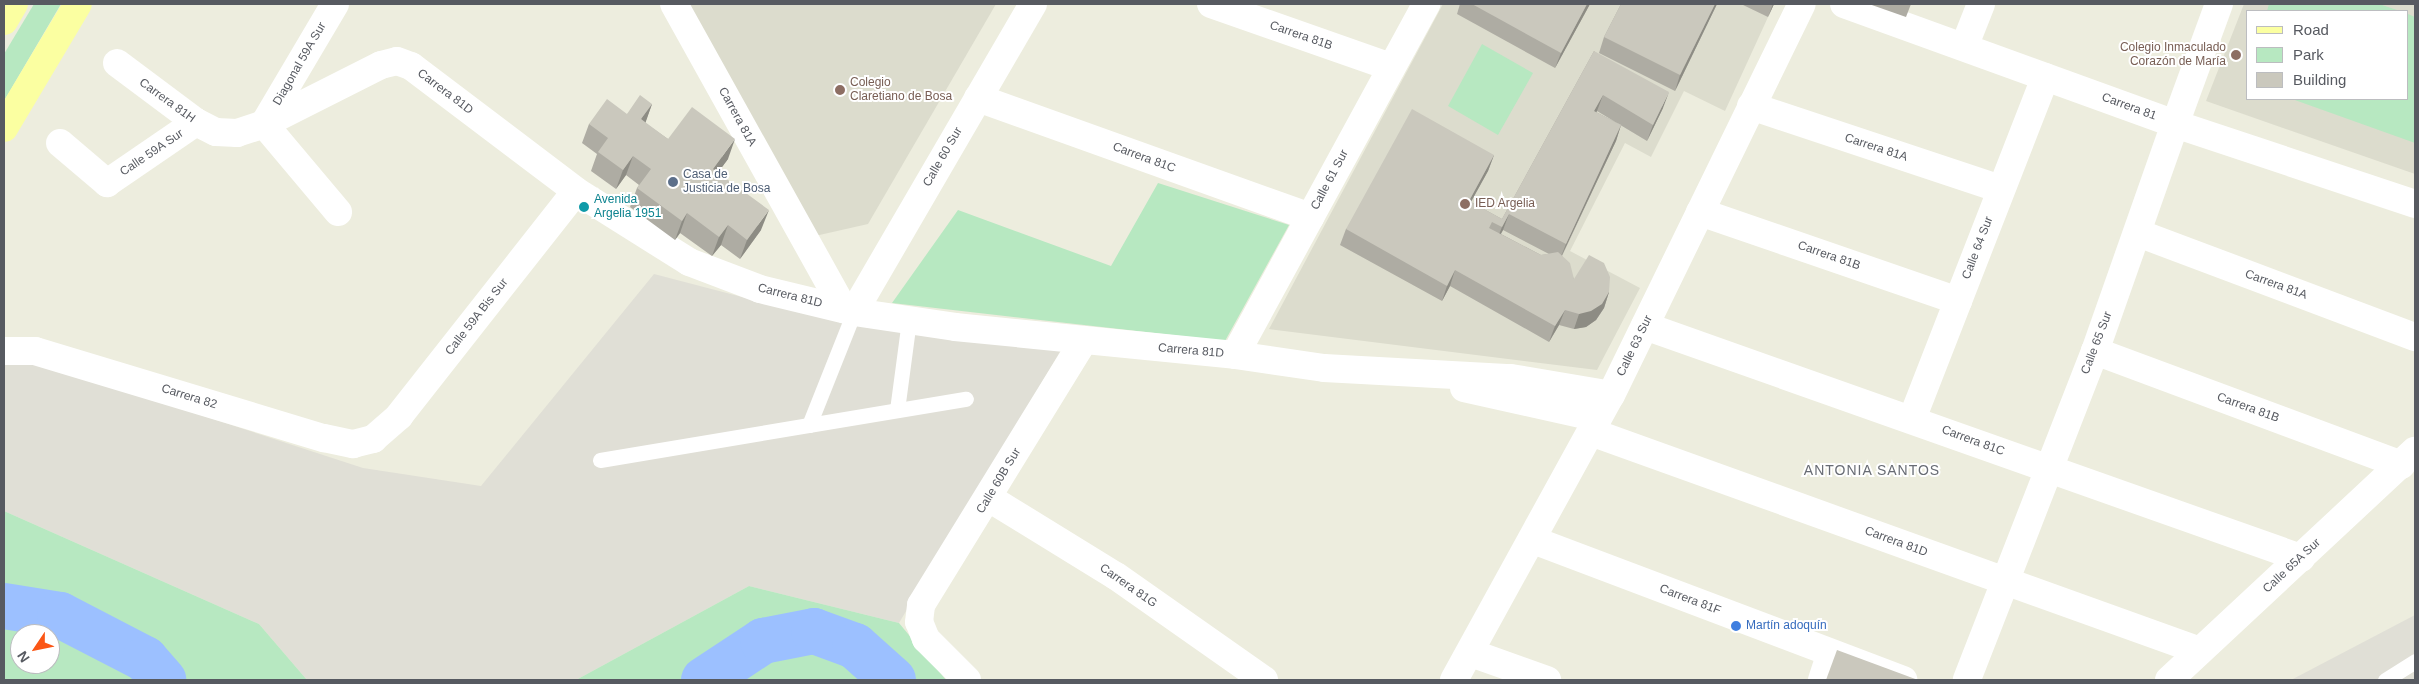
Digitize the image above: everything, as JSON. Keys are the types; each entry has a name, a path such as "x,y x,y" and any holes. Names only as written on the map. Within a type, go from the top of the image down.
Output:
{"main road":[{"path":"4,21 14,4"},
{"path":"4,128 78,4"}],"street":[{"name":"Diagonal 59A Sur","path":"257,127 335,4"},
{"name":"Carrera 81A","path":"674,4 849,310"},
{"name":"Calle 60 Sur","path":"849,310 1033,4"},
{"name":"Carrera 81B","path":"1211,4 1391,67"},
{"name":"Calle 61 Sur","path":"1235,355 1426,4"},
{"name":"Calle 63 Sur","path":"1454,680 1533,540 1600,415 1802,4"},
{"name":"Carrera 81","path":"1844,4 2175,124 2415,204"},
{"path":"1964,47 1981,4"},
{"name":"Calle 65 Sur","path":"1967,680 2095,351 2219,4"},
{"name":"Carrera 81D","path":"257,127 380,65 398,61 411,66 576,191 654,242 726,278 849,310 909,320 1235,355 1324,368 1409,375 1511,378 2004,581 2200,651"},
{"name":"Carrera 81H","path":"117,63 196,122 216,132 257,127"},
{"name":"Calle 64 Sur","path":"1912,419 2046,77"},
{"name":"Carrera 81C","path":"978,98 1310,217"},
{"name":"Carrera 81A","path":"1751,106 2001,189"},
{"name":"Calle 59A Sur","path":"60,143 107,183 196,122"},
{"path":"257,127 338,212"},
{"name":"Calle 59A Bis Sur","path":"373,439 399,416 576,191"},
{"name":"Carrera 81B","path":"1700,212 1958,301"},
{"name":"Carrera 81A","path":"2138,233 2415,337"},
{"name":"Carrera 81C","path":"1645,326 2301,558"},
{"name":"Calle 60B Sur","path":"967,680 926,638 920,622 920,606 989,498 1084,340"},
{"name":"Carrera 82","path":"4,350 35,351 324,438 353,444 373,439"},
{"name":"Carrera 81B","path":"2095,351 2408,458"},
{"name":"Calle 65A Sur","path":"2168,680 2408,458"},
{"name":"Carrera 81G","path":"989,498 1116,576 1264,680"},
{"name":"Carrera 81F","path":"1533,540 1903,680"},
{"path":"1471,652 1546,680"},
{"path":"1822,680 1831,653"}],"lane":[{"path":"809,425 849,310"},
{"path":"897,410 909,320"},
{"path":"600,460 966,399"},
{"path":"2385,680 2415,661"}],"shaded area":[{"name":"Colegio Claretiano de Bosa","path":"687,4 996,4 868,224 815,236"},
{"name":"IED Argelia","path":"1443,4 1774,4 1725,111 1684,91 1651,157 1625,143 1570,251 1640,288 1597,370 1269,329"},
{"name":"Colegio Inmaculado Corazón de María","path":"2244,4 2415,4 2415,174 2206,101"},
{"path":"654,274 803,313 1064,345 899,623 749,586 576,680 307,680 259,624 4,511 4,360 41,363 363,468 481,486"},
{"path":"2415,615 2415,680 2291,680"}],"green space":[{"path":"34,4 61,4 4,101 4,54"},
{"path":"2269,4 2379,4 2397,10 2267,10"},
{"path":"2409,14 2415,17 2415,143 2295,100 2409,100"},
{"path":"1482,44 1533,73 1498,135 1448,106"},
{"path":"1158,183 1289,225 1225,341 892,303 958,210 1111,266"},
{"path":"4,511 259,624 307,680 4,680"},
{"path":"749,586 899,623 946,680 576,680"}],"building":[{"path":"1472,4 1587,4 1561,53"},
{"path":"1621,4 1715,4 1680,75 1604,37"},
{"path":"1594,51 1669,92 1653,125 1603,95 1594,111 1621,125 1566,244 1509,214 1502,227 1492,222 1489,228 1541,255 1558,252 1570,263 1574,279 1589,255 1604,263 1610,277 1609,292 1602,304 1591,311 1579,314 1565,310 1555,326 1455,270 1447,286 1346,229 1412,109 1494,155 1469,201 1502,219"},
{"name":"Casa de Justicia de Bosa","path":"640,95 652,104 641,119 668,139 692,107 735,139 713,169 769,210 747,240 728,225 719,237 687,213 682,221 637,188 651,169 633,156 623,170 598,152 608,138 589,124 607,99 627,114"},
{"path":"1837,650 1918,680 1826,680"}],"waterway":[{"path":"4,606 60,615 145,659 163,680"},
{"path":"704,680 763,641 814,631 855,646 893,680"}],"place":[{"name":"Colegio Inmaculado Corazón de María","path":"2236,55"},
{"name":"Colegio Claretiano de Bosa","path":"840,90"},
{"name":"Casa de Justicia de Bosa","path":"673,182"},
{"name":"IED Argelia","path":"1465,204"},
{"name":"Avenida Argelia 1951","path":"584,207"},
{"name":"Martín adoquín","path":"1736,626"}],"district":[{"name":"ANTONIA SANTOS","path":"1872,470"}]}
